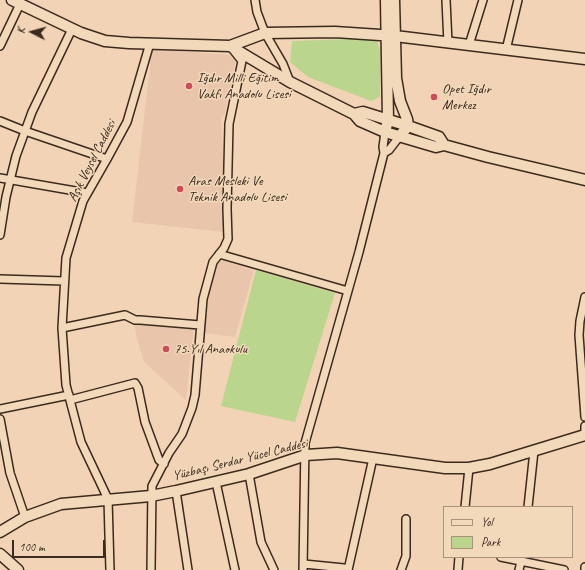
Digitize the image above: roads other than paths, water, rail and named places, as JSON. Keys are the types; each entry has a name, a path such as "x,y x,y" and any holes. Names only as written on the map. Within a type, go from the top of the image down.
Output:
{"street":[{"path":"255,0 257,12 265,33 283,64 290,82"},
{"path":"384,152 389,150 408,126 400,101 386,0"},
{"path":"373,458 348,570 303,567 305,443 348,291 384,152 383,147 388,120 391,35 394,0"},
{"path":"446,0 448,43"},
{"path":"469,45 483,0"},
{"path":"506,50 518,0"},
{"path":"0,46 16,2 72,29 105,41 230,46 265,33 334,32 391,35 585,59"},
{"path":"0,235 6,197 16,156 32,112 72,29"},
{"name":"Aşık Veysel Caddesi","path":"108,499 81,442 66,385 62,328 66,258 83,201 126,122 150,43"},
{"path":"230,46 290,82 354,114 360,121 385,132 436,147 444,145 585,180"},
{"path":"151,570 152,486 182,434 192,408 195,395 203,299 212,262 228,239 227,209 229,124 242,61 230,46"},
{"path":"354,114 362,112 408,126 439,137 444,145"},
{"path":"0,121 107,159"},
{"path":"0,178 87,193"},
{"path":"219,254 348,291"},
{"path":"0,279 64,281"},
{"path":"585,297 579,334 585,417"},
{"path":"62,328 125,315 135,320 200,325"},
{"path":"0,409 70,398 135,383 138,388 145,422 160,460 164,464"},
{"path":"0,419 10,473 26,517"},
{"path":"585,426 585,435"},
{"name":"Yüzbaşı Serdar Yücel Caddesi","path":"0,532 26,517 61,504 151,496 248,474 306,455 337,453 445,468 469,468 490,464 585,435"},
{"path":"528,506 534,451"},
{"path":"465,506 469,468"},
{"path":"248,474 261,542 274,570"},
{"path":"216,482 235,570"},
{"path":"176,491 188,570"},
{"path":"108,499 110,570"},
{"path":"402,570 406,556 406,519"},
{"path":"0,554 18,570"},
{"path":"458,570 459,558"},
{"path":"512,558 522,559 564,570"},
{"path":"519,570 522,559"}],"place":[{"name":"Iğdır Milli Eğitim Vakfı Anadolu Lisesi","path":"189,86"},
{"name":"Opet Iğdır Merkez","path":"434,97"},
{"name":"Aras Mesleki Ve Teknik Anadolu Lisesi","path":"180,189"},
{"name":"75.Yıl Anaokulu","path":"166,349"}]}
